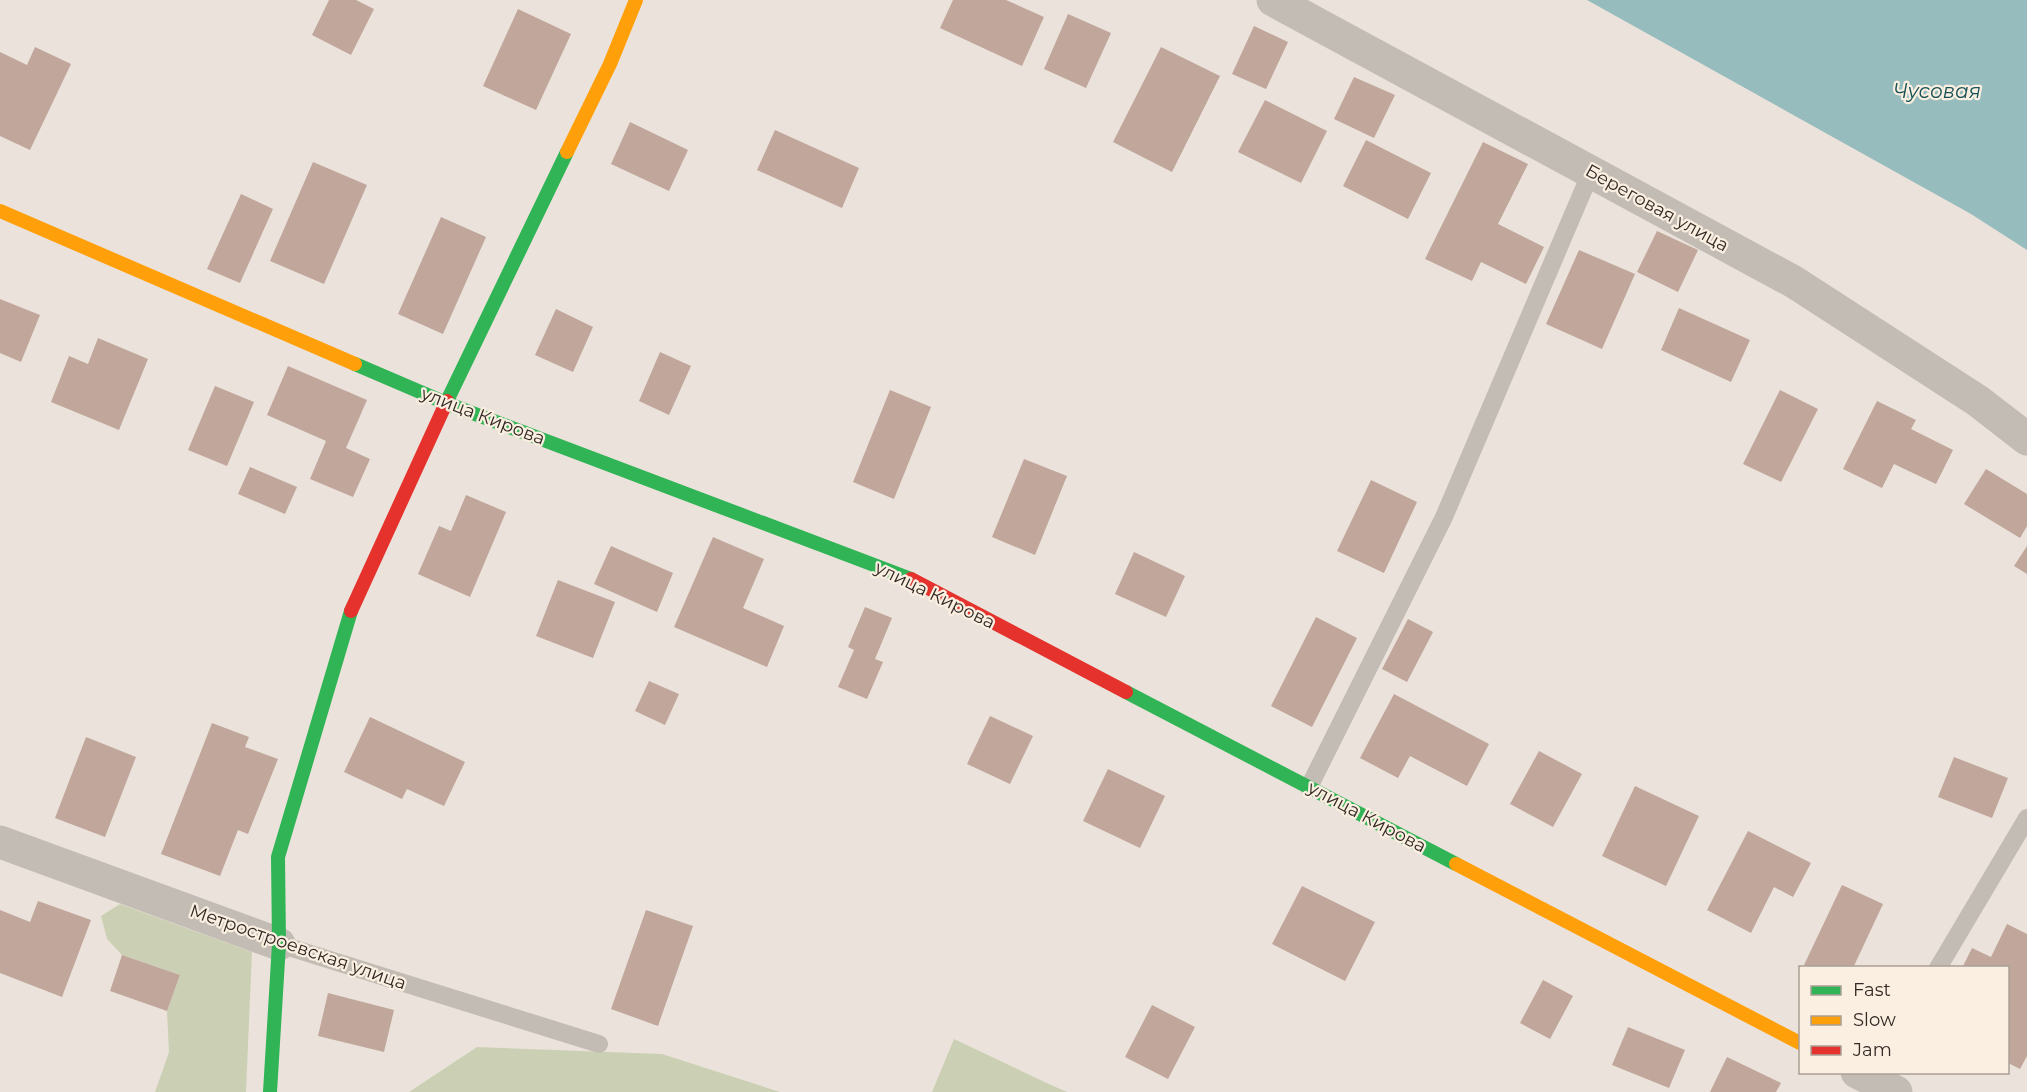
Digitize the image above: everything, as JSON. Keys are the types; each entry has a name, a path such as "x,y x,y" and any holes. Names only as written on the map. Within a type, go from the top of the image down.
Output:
{"street":[{"path":"270,1092 279,944 278,857 353,604 446,403 610,64 636,0"},
{"name":"Береговая улица","path":"1273,0 1794,282 1978,401 2027,439"},
{"name":"улица Кирова","path":"0,211 446,403 902,575 1799,1042"},
{"name":"Метростроевская улица","path":"0,842 279,944"}],"lane":[{"path":"1309,787 1444,517 1591,172"},
{"path":"1939,966 2027,818"},
{"name":"Метростроевская улица","path":"279,944 599,1044"}],"green space":[{"path":"120,904 252,952 246,1092 155,1092 169,1052 167,1011 180,975 122,955 107,939 101,916"},
{"path":"954,1039 1051,1085 1067,1092 932,1092"},
{"path":"477,1047 662,1054 780,1092 409,1092"}],"water":[{"name":"Чусовая","path":"1587,0 2027,0 2027,250 1971,214"}],"building":[{"path":"329,0 356,0 374,9 351,55 312,35"},
{"path":"953,0 1006,0 1044,17 1022,66 940,28"},
{"path":"518,9 571,34 536,110 483,86"},
{"path":"1068,14 1111,33 1086,88 1044,69"},
{"path":"1254,26 1288,42 1266,89 1232,74"},
{"path":"35,47 71,64 30,150 0,136 0,52 27,65"},
{"path":"1161,47 1220,76 1172,172 1113,142"},
{"path":"1354,77 1395,95 1374,138 1334,119"},
{"path":"1265,100 1327,131 1301,183 1238,152"},
{"path":"630,122 688,150 669,191 611,164"},
{"path":"775,130 859,168 842,208 757,170"},
{"path":"1366,140 1431,173 1408,219 1343,186"},
{"path":"1483,142 1528,164 1498,224 1544,247 1526,284 1481,262 1472,281 1425,259"},
{"path":"313,162 367,185 324,284 270,261"},
{"path":"241,194 273,209 240,283 207,269"},
{"path":"441,217 486,237 443,334 398,314"},
{"path":"1657,231 1698,250 1678,292 1637,272"},
{"path":"1579,250 1635,274 1602,349 1546,324"},
{"path":"0,299 40,315 21,362 0,353"},
{"path":"1679,308 1750,340 1731,382 1661,350"},
{"path":"556,309 593,327 573,372 535,355"},
{"path":"98,338 148,359 119,430 51,402 69,356 88,364"},
{"path":"660,352 691,366 669,415 639,401"},
{"path":"288,366 367,400 346,448 370,459 353,497 310,479 326,441 267,415"},
{"path":"215,386 254,402 227,466 188,450"},
{"path":"890,390 931,407 894,499 853,482"},
{"path":"1780,390 1818,409 1781,482 1743,464"},
{"path":"1877,401 1916,420 1911,429 1953,450 1936,484 1894,464 1882,488 1843,469"},
{"path":"1024,459 1067,476 1035,555 992,537"},
{"path":"250,467 297,487 285,514 238,494"},
{"path":"1986,469 2027,494 2027,526 2020,538 1964,504"},
{"path":"1371,480 1417,502 1384,573 1337,551"},
{"path":"466,495 506,512 470,597 418,574 439,526 451,531"},
{"path":"713,537 764,559 743,608 784,626 767,667 674,627"},
{"path":"611,546 673,573 657,612 594,584"},
{"path":"2027,546 2027,574 2014,566"},
{"path":"1134,552 1185,576 1166,617 1115,594"},
{"path":"558,580 615,602 593,658 536,636"},
{"path":"865,607 892,618 875,659 883,662 867,699 838,687 854,650 848,647"},
{"path":"1316,617 1357,638 1312,727 1271,706"},
{"path":"1408,619 1433,632 1407,682 1382,669"},
{"path":"649,681 679,694 665,725 635,711"},
{"path":"1394,694 1489,744 1467,786 1410,756 1398,778 1360,758"},
{"path":"990,716 1033,736 1010,784 967,764"},
{"path":"370,717 465,762 444,806 407,789 402,799 344,772"},
{"path":"212,723 249,737 245,747 278,759 248,834 238,830 220,876 161,854"},
{"path":"86,737 136,757 105,837 55,818"},
{"path":"1539,751 1582,774 1553,827 1510,804"},
{"path":"1954,757 2008,778 1992,818 1938,797"},
{"path":"1108,769 1165,796 1140,848 1083,821"},
{"path":"1635,786 1699,816 1666,886 1602,856"},
{"path":"1748,831 1811,863 1793,897 1774,887 1751,933 1707,910"},
{"path":"1842,885 1883,904 1854,966 1804,965"},
{"path":"1302,886 1375,922 1345,981 1272,944"},
{"path":"38,901 91,920 62,997 0,973 0,910 30,922"},
{"path":"646,910 693,926 658,1026 611,1009"},
{"path":"2007,924 2027,934 2027,1056 2020,1069 2009,1064 2009,966 1963,966 1972,948 1991,957"},
{"path":"122,955 180,975 167,1011 110,991"},
{"path":"1543,980 1573,996 1550,1039 1520,1023"},
{"path":"328,993 394,1010 384,1052 318,1036"},
{"path":"1152,1005 1195,1027 1168,1079 1125,1057"},
{"path":"1628,1027 1685,1050 1669,1088 1612,1065"},
{"path":"1727,1057 1781,1083 1776,1092 1710,1092"}],"traffic: fast":[{"path":"447,401 567,152"},
{"path":"355,364 446,403 911,579"},
{"path":"270,1092 279,944 278,857 351,611"},
{"path":"1126,692 1456,864"}],"traffic: slow":[{"path":"567,152 610,64 636,0"},
{"path":"0,211 355,364"},
{"path":"1456,864 1799,1042"}],"traffic: jam":[{"path":"351,611 447,401"},
{"path":"911,579 1126,692"}]}
